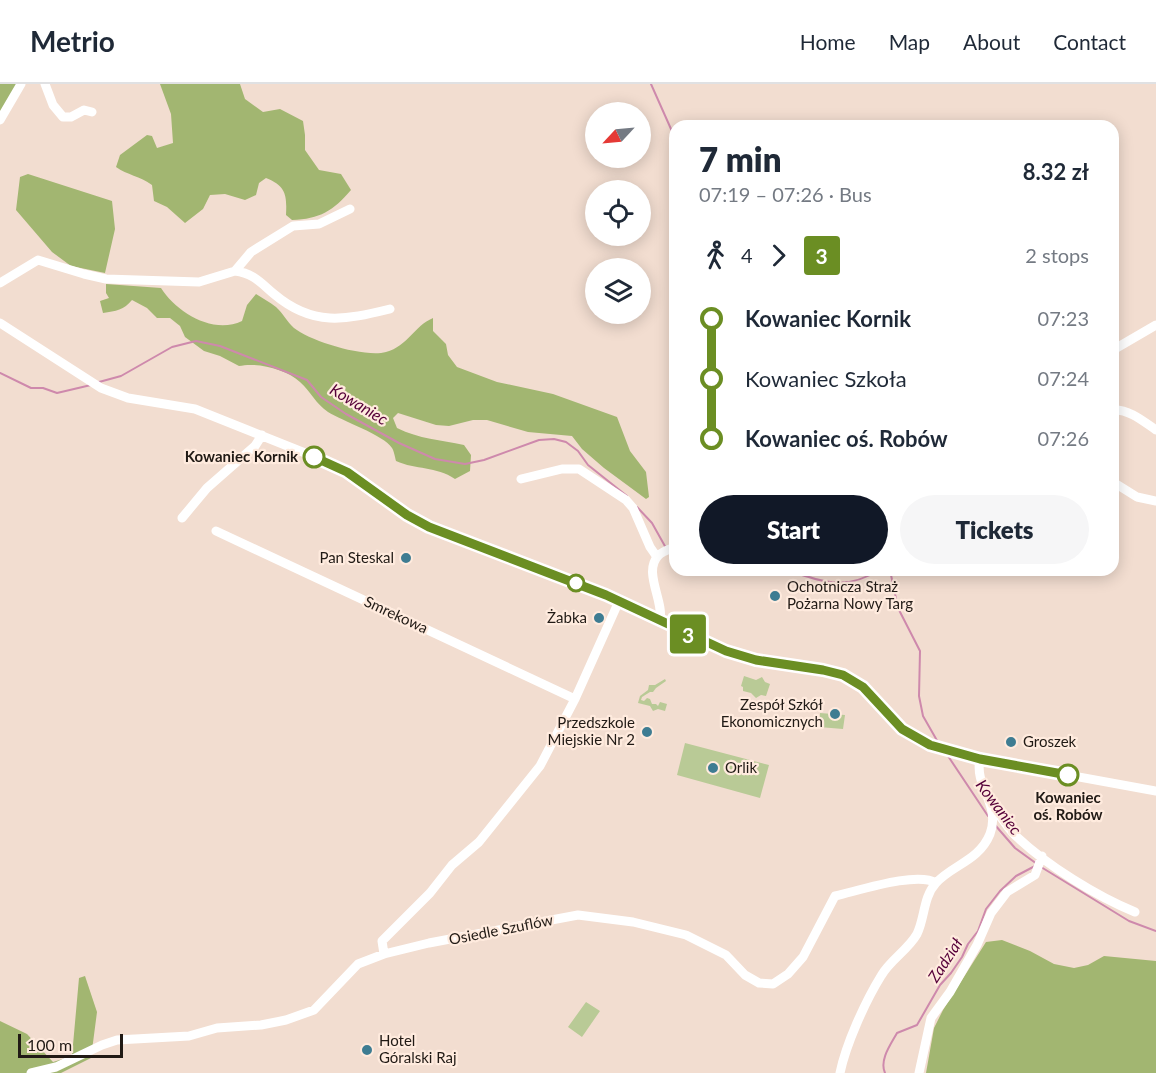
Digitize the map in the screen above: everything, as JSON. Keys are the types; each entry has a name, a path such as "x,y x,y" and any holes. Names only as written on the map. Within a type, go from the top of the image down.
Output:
{"street":[{"path":"0,120 21,84"},
{"path":"45,84 53,105 63,117 71,117 84,110 92,112"},
{"path":"235,271 251,252 293,226 319,224 350,209"},
{"path":"0,283 38,260 106,279 157,282 199,282 235,271 247,272 258,279 292,308 324,318 345,319 390,309"},
{"path":"0,323 101,388 128,398 195,409 262,435 347,472 407,515 429,527 619,601 709,644 744,657 843,675 863,687 902,729 930,745 980,759 1156,791"},
{"path":"1119,347 1156,325"},
{"path":"1119,410 1132,414 1156,430"},
{"path":"182,518 207,488 255,446 262,435"},
{"path":"521,479 562,469 579,469 626,500 633,508 650,547 659,555"},
{"path":"1119,486 1137,497 1156,501"},
{"name":"Smrekowa","path":"216,531 575,699"},
{"path":"660,620 661,612 653,566 659,555 669,550"},
{"path":"384,954 382,941 430,893 452,865 479,842 540,766 575,699 619,601"},
{"path":"840,1073 845,1051 881,974 917,934 922,910 936,883 972,857 982,847 991,830 993,812 980,778 980,759"},
{"path":"993,812 1002,817 1015,836 1042,856 1107,901 1135,912"},
{"path":"919,1073 931,1018 950,992 977,945 991,913 1007,892 1035,875 1042,856"},
{"name":"Osiedle Szuflów","path":"31,1073 56,1067 117,1040 172,1038 217,1028 261,1025 286,1020 314,1010 358,964 384,954 429,943 578,915 633,922 686,935 726,955 745,975 759,983 773,984 788,974 803,957 835,896 882,884 915,879 930,879 936,883"}],"green space":[{"path":"0,84 17,84 0,112"},
{"path":"160,84 240,84 245,99 263,112 280,109 303,121 305,150 319,170 341,174 351,190 332,208 318,216 292,220 286,215 284,192 278,184 266,178 259,183 256,195 245,200 225,194 210,195 203,209 185,223 167,207 154,201 152,185 116,167 120,155 147,135 152,136 157,148 173,143 171,114"},
{"path":"28,174 112,201 115,229 105,273 71,266 52,252 16,210 20,177"},
{"path":"106,284 161,288 186,313 196,319 219,325 231,325 242,321 247,305 256,294 276,307 294,328 302,333 325,343 365,353 386,352 394,349 433,318 433,331 446,344 448,355 457,367 497,382 553,394 617,417 630,451 646,472 649,497 646,499 604,468 582,449 572,436 528,432 487,420 473,420 449,426 436,425 398,413 393,418 397,428 422,437 464,445 471,455 470,471 455,479 441,472 396,461 393,449 388,443 328,412 300,382 287,373 263,366 239,366 204,351 185,337 180,326 170,318 157,318 147,308 132,300 119,310 103,313 100,301 109,298 106,293"},
{"path":"744,676 756,680 762,677 770,684 766,696 761,695 756,698 751,693 743,691 741,686"},
{"path":"665,679 666,681 641,700 650,699 652,704 658,706 660,702 667,704 665,711 658,709 653,711 650,706 638,703 640,696 648,690 649,685 655,685"},
{"path":"820,713 845,715 843,729 819,727"},
{"name":"Orlik","path":"685,743 769,765 760,798 677,775"},
{"path":"1002,940 1054,964 1074,968 1088,965 1104,956 1156,961 1156,1073 926,1073 934,1028 943,1010 986,942"},
{"path":"85,976 97,1012 91,1058 61,1073 0,1073 0,1021 27,1034 53,1062 72,1056 79,978"},
{"path":"586,1002 600,1011 582,1037 568,1027"}],"waterway":[{"path":"651,84 669,124"},
{"name":"Kowaniec","path":"99,382 121,376 172,347 196,341 220,346 307,380 321,397 346,414 399,443 435,459 465,464 484,460 539,440 554,439 566,442 578,451 588,465 627,496"},
{"name":"Kowaniec","path":"0,373 31,388 43,388 57,393 91,385"},
{"name":"Kowaniec","path":"637,507 652,523 666,548"},
{"name":"Kowaniec","path":"806,576 822,581 844,583 868,576"},
{"name":"Kowaniec","path":"891,576 898,608 920,651 919,696 923,716 939,744"},
{"name":"Kowaniec","path":"946,753 988,816"},
{"name":"Kowaniec","path":"995,825 1015,848 1037,864"},
{"name":"Zadział","path":"885,1073 885,1058 897,1033 917,1025 940,985 951,973 978,931 986,909 1016,876 1035,866"},
{"name":"Kowaniec","path":"1041,867 1129,921 1156,931"}],"bus line":[{"name":"3","path":"314,457 358,478 418,522 606,595 709,644 756,660 843,675 863,687 902,729 930,745 980,759 1068,775"}],"place":[{"name":"Kowaniec Kornik","path":"314,457"},
{"name":"Pan Steskal","path":"406,558"},
{"name":"Ochotnicza Straż Pożarna Nowy Targ","path":"775,596"},
{"name":"Żabka","path":"599,618"},
{"name":"Zespół Szkół Ekonomicznych","path":"835,714"},
{"name":"Przedszkole Miejskie Nr 2","path":"647,732"},
{"name":"Groszek","path":"1011,742"},
{"name":"Orlik","path":"713,768"},
{"name":"Kowaniec oś. Robów","path":"1068,775"},
{"name":"Hotel Góralski Raj","path":"367,1050"}]}
